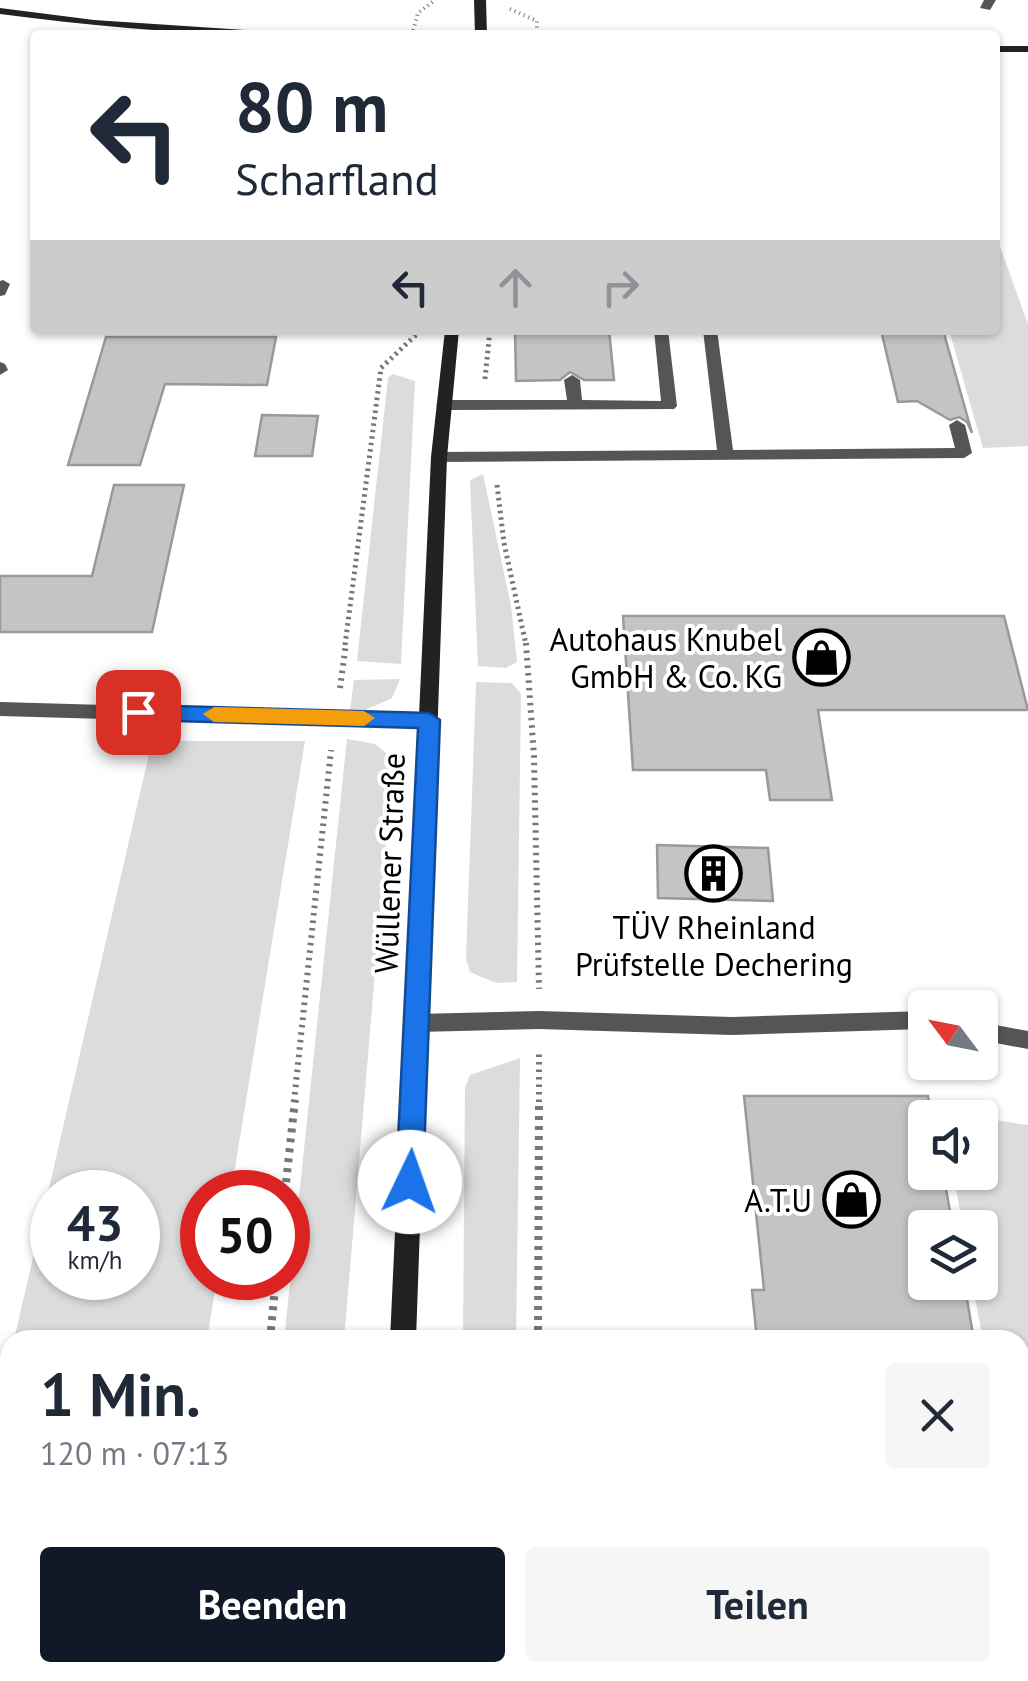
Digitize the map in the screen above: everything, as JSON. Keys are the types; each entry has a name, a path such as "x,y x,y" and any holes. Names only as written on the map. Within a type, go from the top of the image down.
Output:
{"main road":[{"path":"480,0 480,30"},
{"path":"0,11 190,30"},
{"path":"1000,49 1028,49"},
{"name":"Wüllener Straße","path":"403,1330 439,457 451,335"}],"street":[{"path":"444,405 670,406 662,335"},
{"path":"711,335 726,455"},
{"path":"572,380 574,406"},
{"path":"439,457 964,453 957,424"},
{"path":"0,710 429,720"},
{"path":"417,1023 539,1020 732,1026 908,1021"},
{"path":"998,1034 1028,1040"}],"path":[{"path":"413,30 418,12 435,0"},
{"path":"507,0 507,8 536,21 536,30"},
{"path":"487,404 484,390 490,335"},
{"path":"494,458 504,543 526,641 534,756 539,1020 538,1330"},
{"path":"271,1330 274,1300"}],"shaded area":[{"path":"1000,247 1028,324 1028,446 983,448 950,335 1000,335"},
{"path":"393,374 415,381 401,664 357,661 388,378"},
{"path":"483,474 511,606 517,662 506,668 478,666 470,480"},
{"path":"400,679 392,698 363,711 350,710 354,680"},
{"path":"476,682 512,683 521,694 517,982 496,983 470,972 466,959"},
{"path":"347,739 375,744 393,759 345,1330 285,1330 288,1300 310,1300 310,1170 302,1170"},
{"path":"152,741 305,741 235,1170 180,1170 180,1300 213,1300 209,1330 16,1330 30,1271 30,1300 160,1300 160,1170 53,1170"},
{"path":"520,1058 516,1330 463,1330 465,1088 470,1075"},
{"path":"998,1121 1028,1125 1028,1330 981,1330 975,1300 998,1300 998,1210 960,1210 956,1190 998,1190"}],"building":[{"path":"515,335 610,335 614,380 584,380 570,372 560,380 516,381"},
{"path":"882,335 944,335 972,433 967,422 959,417 950,420 917,401 898,402"},
{"path":"106,337 276,337 267,385 165,384 140,465 68,465"},
{"path":"262,415 318,416 312,456 255,456"},
{"path":"114,485 184,485 152,632 0,632 0,576 92,576"},
{"name":"Autohaus Knubel GmbH & Co. KG","path":"623,616 1004,616 1028,710 818,710 832,800 770,800 766,770 633,770"},
{"name":"TÜV Rheinland Prüfstelle Dechering","path":"657,845 768,848 773,901 658,898"},
{"name":"A.T.U","path":"744,1096 928,1096 929,1100 908,1100 908,1190 946,1190 950,1210 908,1210 908,1300 967,1300 972,1330 756,1330 752,1290 764,1290"}],"slow traffic":[{"path":"214,714 364,718"}],"place":[{"name":"Autohaus Knubel GmbH & Co. KG","path":"821,657"},
{"name":"TÜV Rheinland Prüfstelle Dechering","path":"714,873"},
{"name":"A.T.U","path":"851,1200"}],"route":[{"path":"138,712 429,720 410,1182"}]}
